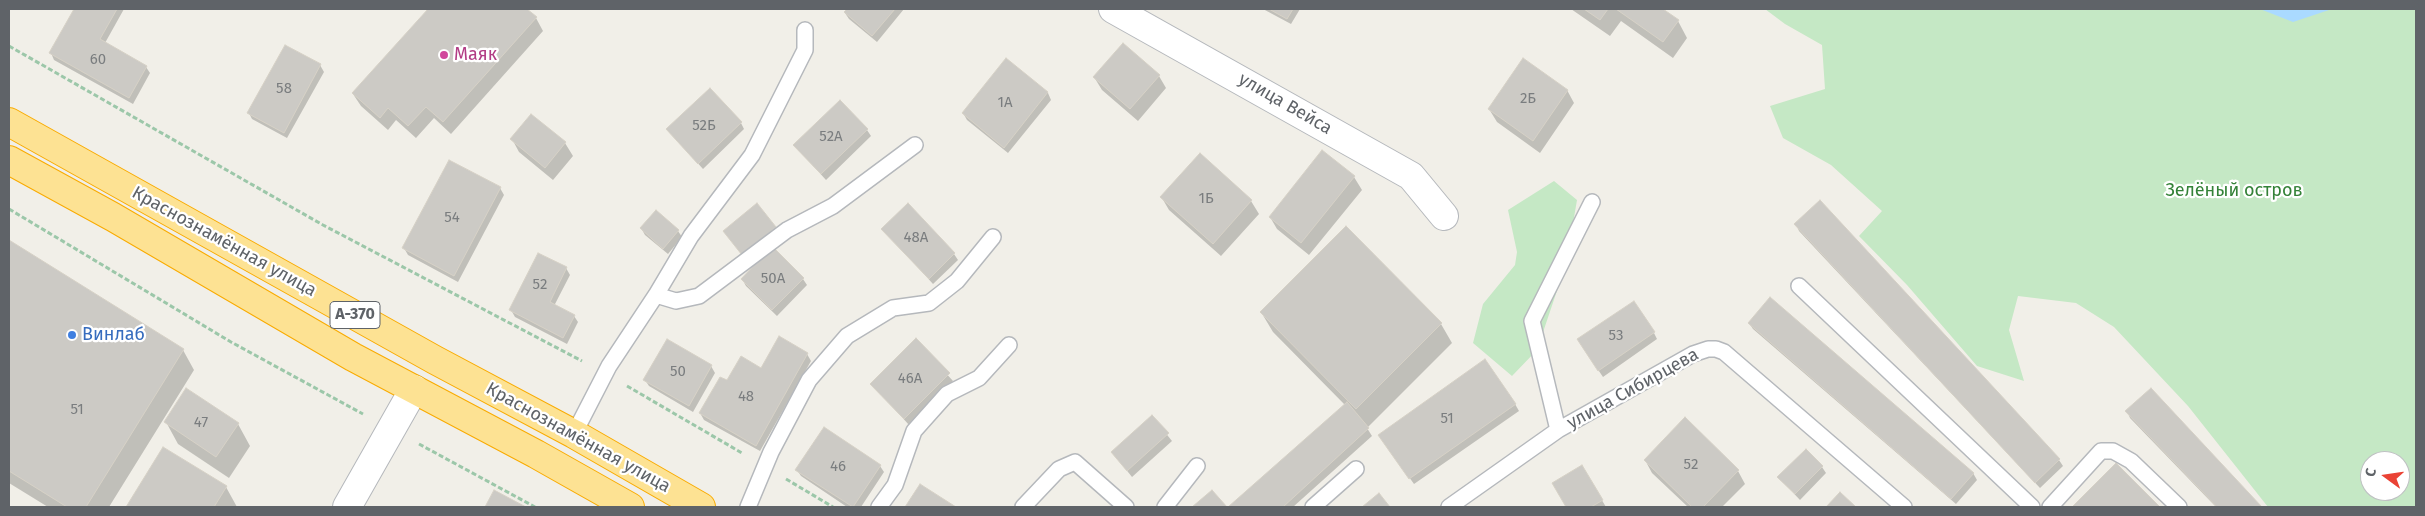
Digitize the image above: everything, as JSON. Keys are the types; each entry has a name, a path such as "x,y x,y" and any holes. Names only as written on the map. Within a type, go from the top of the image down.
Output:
{"highway":[{"name":"Краснознамённая улица","path":"9,122 574,434 701,507"},
{"name":"Краснознамённая улица","path":"9,160 113,217 281,315 630,507"},
{"path":"281,315 300,284"}],"street":[{"name":"улица Вейса","path":"1113,9 1411,176 1444,216"},
{"path":"347,507 414,389"}],"lane":[{"path":"574,434 606,373 691,236 752,155 805,50 805,30"},
{"path":"656,295 676,301 699,296 787,230 833,206 915,145"},
{"path":"1558,430 1532,321 1592,202"},
{"path":"748,507 765,467 809,380 847,336 893,308 929,303 957,281 993,237"},
{"path":"1799,286 2032,507"},
{"path":"879,507 895,485 914,430 947,394 979,378 1009,345"},
{"name":"улица Сибирцева","path":"1449,507 1558,430 1693,354 1708,349 1724,352 1904,507"},
{"path":"2050,507 2101,451 2113,450 2130,461 2179,507"},
{"path":"1023,507 1059,469 1075,462 1126,507"},
{"path":"1165,507 1198,466"},
{"path":"1313,507 1356,469"}],"path":[{"path":"9,46 322,226 606,373 833,507"},
{"path":"9,209 231,342 535,507"}],"green space":[{"name":"Зелёный остров","path":"1765,9 2416,9 2416,507 2268,507 2188,406 2114,327 2076,303 2018,296 2009,330 2024,381 1977,366 1907,285 1859,236 1882,211 1831,165 1783,138 1770,106 1825,89 1822,45 1785,24"},
{"path":"1554,181 1577,200 1566,264 1537,350 1512,376 1473,343 1483,304 1515,265 1517,252 1508,210"}],"water":[{"path":"2260,9 2332,9 2293,22"}],"building":[{"path":"74,9 117,9 100,39 147,66 129,98 49,53"},
{"name":"Маяк","path":"428,9 527,9 537,17 443,122 426,107 408,126 388,108 380,118 352,93"},
{"path":"847,9 895,9 872,36 844,12"},
{"path":"1269,9 1293,9 1287,19"},
{"path":"1584,9 1608,9 1600,20"},
{"path":"1616,9 1663,9 1679,20 1663,42"},
{"path":"1123,43 1160,75 1130,109 1093,77"},
{"path":"285,45 321,64 284,133 247,113"},
{"path":"1006,58 1048,92 1004,148 962,113"},
{"path":"1523,58 1568,90 1533,141 1488,109"},
{"path":"710,88 742,122 698,164 666,129"},
{"path":"840,100 868,129 821,174 793,145"},
{"path":"531,114 566,142 545,168 510,139"},
{"path":"1322,150 1355,176 1301,243 1269,217"},
{"path":"1200,153 1252,200 1213,244 1160,197"},
{"path":"449,160 501,187 454,276 402,248"},
{"path":"1820,200 2060,459 2035,483 1794,224"},
{"path":"757,203 776,227 742,255 723,231"},
{"path":"908,203 955,253 929,279 881,229"},
{"path":"656,210 679,230 663,249 640,228"},
{"path":"1346,226 1442,323 1356,409 1260,312"},
{"path":"9,240 184,349 86,507 67,507 9,471"},
{"path":"772,246 804,278 772,310 741,279"},
{"path":"538,253 567,267 550,302 575,315 563,338 509,310"},
{"path":"1770,297 1974,473 1951,499 1748,323"},
{"path":"1634,301 1655,332 1598,371 1577,339"},
{"path":"779,336 808,353 756,446 699,413 720,377 727,380 741,356 761,368"},
{"path":"916,338 950,373 904,419 870,384"},
{"path":"667,339 712,365 689,406 643,380"},
{"path":"1485,359 1516,404 1409,479 1378,435"},
{"path":"186,388 239,423 216,457 164,422"},
{"path":"2151,388 2262,507 2217,507 2125,411"},
{"path":"1347,402 1369,428 1283,507 1228,507"},
{"path":"1152,415 1169,433 1127,471 1111,452"},
{"path":"1685,417 1739,470 1703,507 1692,507 1644,460"},
{"path":"824,427 881,465 853,507 795,470"},
{"path":"163,447 227,486 214,507 126,507"},
{"path":"1806,449 1823,466 1795,494 1777,477"},
{"path":"2116,463 2160,507 2072,507"},
{"path":"1582,465 1603,500 1591,507 1566,507 1552,483"},
{"path":"920,484 956,507 905,507"},
{"path":"494,490 526,507 485,507"},
{"path":"1212,490 1227,507 1192,507"},
{"path":"1840,492 1856,507 1826,507"},
{"path":"1379,493 1390,507 1362,507"}],"place":[{"name":"Маяк","path":"444,55"},
{"name":"Винлаб","path":"72,335"}]}
